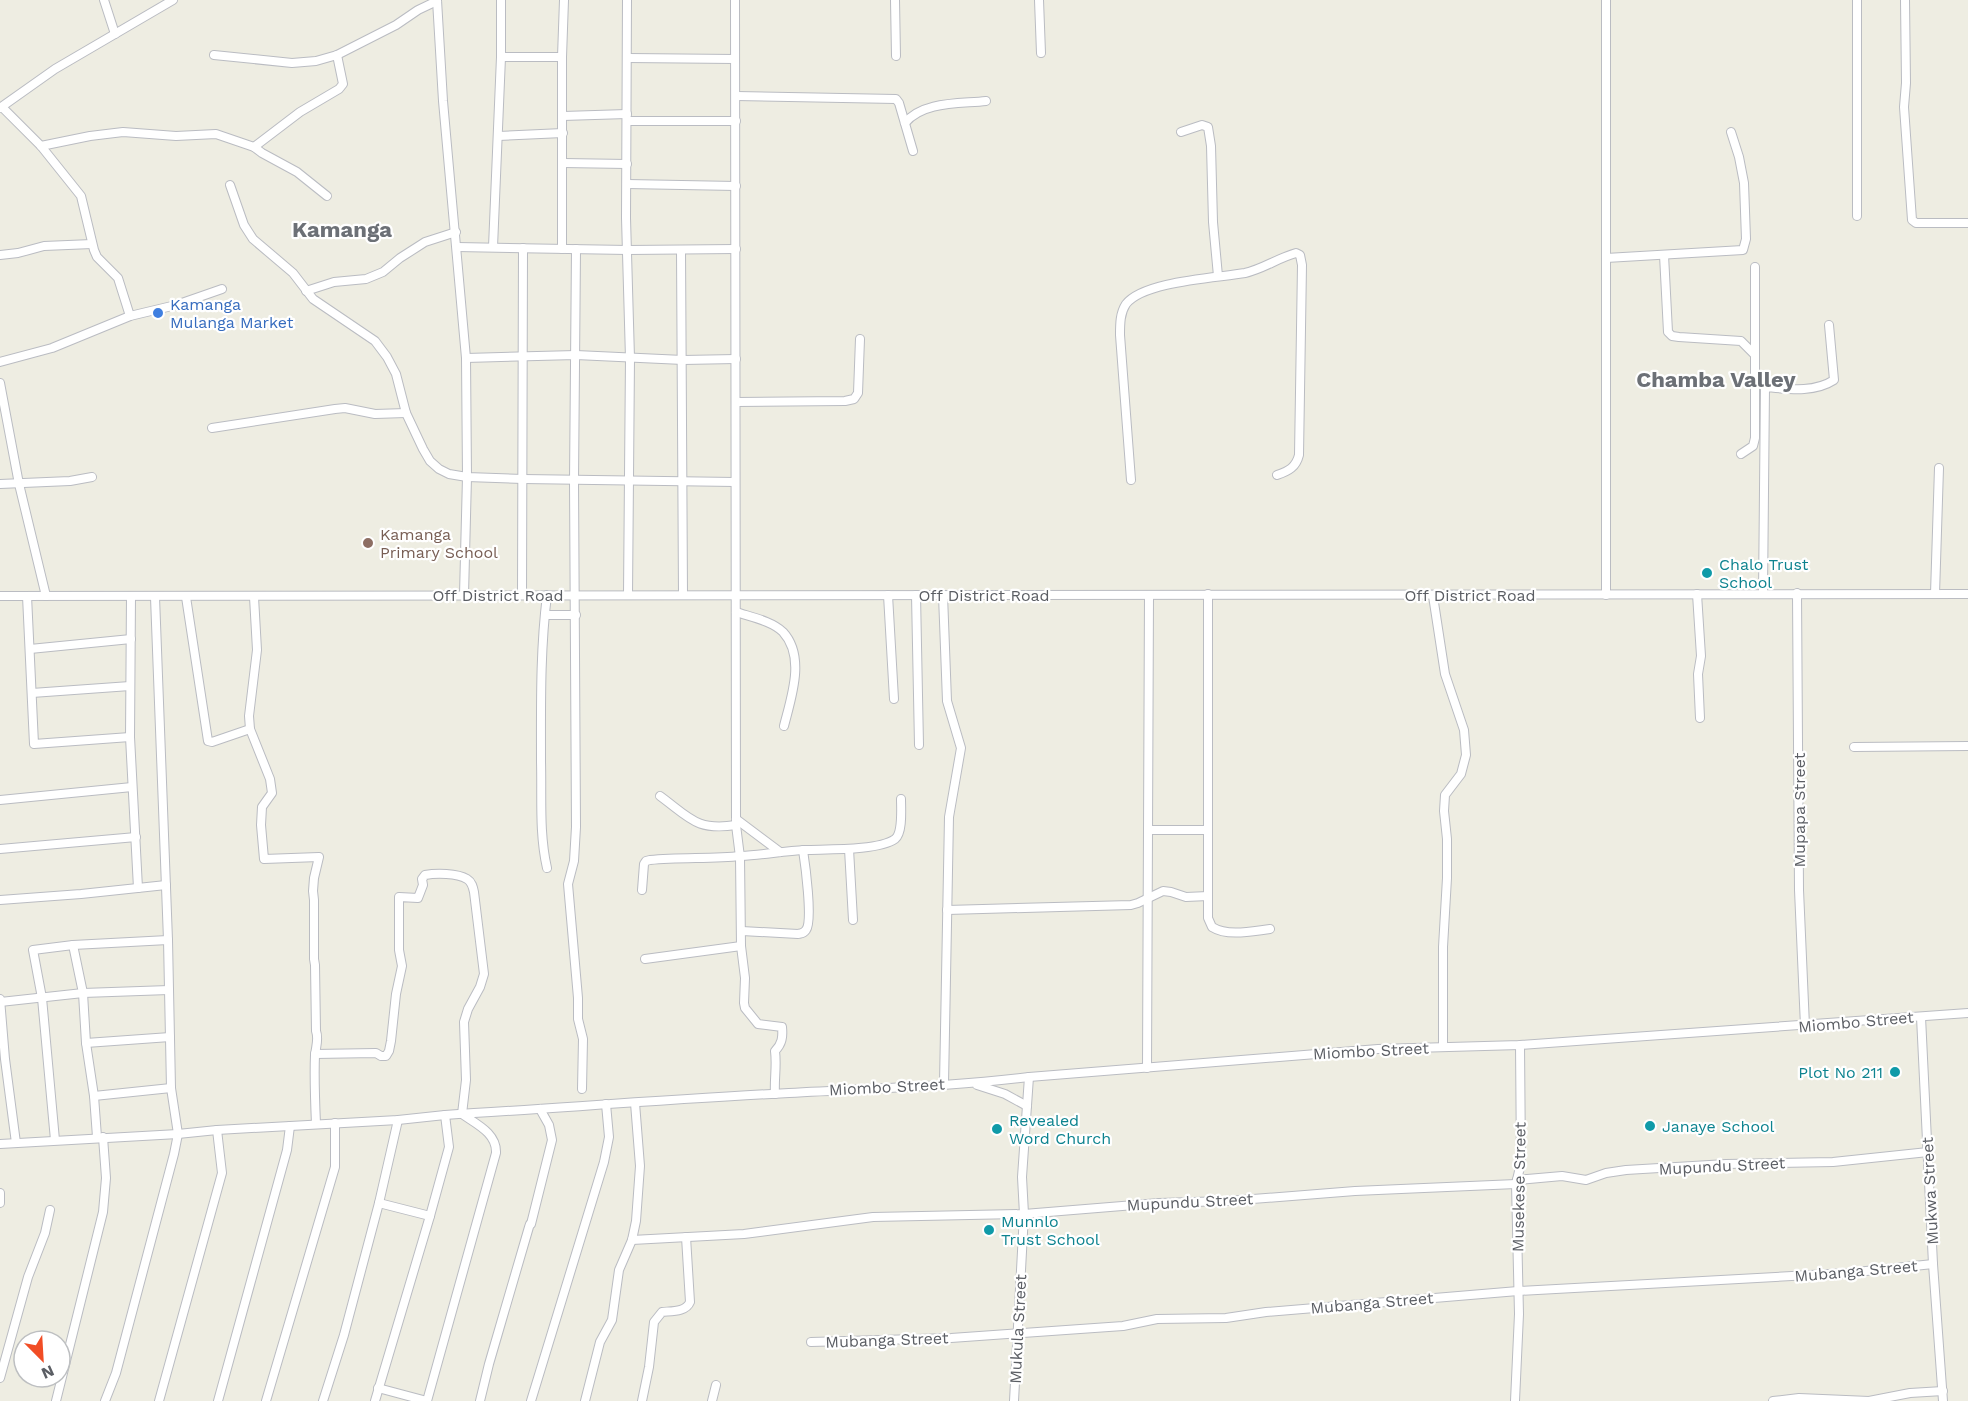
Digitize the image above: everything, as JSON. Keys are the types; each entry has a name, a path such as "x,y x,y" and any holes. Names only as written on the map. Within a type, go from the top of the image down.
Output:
{"street":[{"path":"104,0 115,34"},
{"path":"130,316 118,278 98,257 92,244 81,195 41,146 1,107 33,83 173,0"},
{"path":"214,55 292,63 316,61 337,55 396,25 437,0 443,101 466,358 467,477 464,595"},
{"path":"493,247 501,57 501,0"},
{"path":"562,249 564,0"},
{"path":"627,0 630,358 628,595"},
{"path":"735,0 736,822 740,857 741,946 744,962 745,1008 758,1024 782,1027 783,1036 780,1046 775,1051 777,1067 774,1076 775,1094"},
{"path":"895,0 896,56"},
{"path":"1039,0 1041,52"},
{"path":"1606,0 1606,595"},
{"path":"1857,0 1857,216"},
{"path":"1905,0 1904,108 1912,220 1916,223 1968,224"},
{"path":"254,147 293,117 339,89 343,84 337,55"},
{"path":"501,57 562,57"},
{"path":"628,58 735,59"},
{"path":"736,96 896,99 900,103 913,151"},
{"path":"905,123 915,113 928,108 986,101"},
{"path":"563,116 736,121"},
{"path":"1181,132 1202,125 1208,127 1218,276"},
{"path":"41,146 90,136 137,132 176,136 216,134 254,147 297,172 327,196"},
{"path":"1606,258 1743,250 1746,238 1743,171 1731,132"},
{"path":"498,136 563,133"},
{"path":"563,163 627,164"},
{"path":"627,184 736,186"},
{"path":"230,185 248,233 293,273 306,291 323,308 375,341 387,357 396,374 406,413 430,461 439,469 449,474 467,477 574,481 735,482"},
{"path":"306,291 333,282 366,279 383,272 425,242 456,232"},
{"path":"0,255 44,246 92,244"},
{"path":"457,247 736,249"},
{"path":"522,595 523,248"},
{"path":"576,249 574,481 576,827 574,861 568,884 579,1019 583,1039 582,1089"},
{"path":"681,250 683,595"},
{"path":"1131,480 1120,335 1120,320 1127,302 1138,294 1184,282 1253,270 1291,254 1300,255 1301,258 1299,455 1293,468 1277,474"},
{"path":"1664,255 1668,332 1678,337 1741,341 1754,354"},
{"path":"1742,454 1753,446 1755,438 1755,267"},
{"path":"0,362 52,348 130,316 176,305 222,290"},
{"path":"1763,594 1765,387 1802,389 1823,387 1834,380 1829,325"},
{"path":"736,402 854,399 858,393 860,339"},
{"path":"466,358 576,354 683,360 736,359"},
{"path":"0,383 19,484 46,596"},
{"path":"212,428 335,409 375,414 406,413"},
{"path":"1935,594 1939,468"},
{"path":"0,484 70,481 92,477"},
{"name":"Mupapa Street","path":"1797,593 1799,890 1805,1026"},
{"path":"1208,594 1208,918 1214,929 1223,932 1270,929"},
{"path":"1697,594 1701,656 1698,674 1700,718"},
{"name":"Off District Road","path":"0,596 1968,594"},
{"path":"547,595 542,655 542,839 547,868"},
{"path":"888,595 894,699"},
{"path":"916,595 919,745"},
{"path":"943,595 947,701 961,748 949,817 944,1084"},
{"path":"1147,1068 1149,595"},
{"path":"27,596 34,744 130,737"},
{"path":"131,596 130,737 138,888"},
{"path":"1433,596 1445,674 1464,730 1466,755 1461,774 1445,795 1447,878 1443,947 1443,1047"},
{"path":"105,1401 116,1372 174,1154 177,1134 171,1088 168,940 155,597"},
{"path":"186,597 208,741 212,742 250,729"},
{"path":"254,597 256,650 249,716 250,729 270,779 272,793 262,807 264,859 319,857 313,891 318,1037 315,1054 314,1097 316,1124"},
{"path":"736,612 772,624 783,632 791,647 796,669 793,692 784,726"},
{"path":"545,615 576,615"},
{"path":"30,649 131,639"},
{"path":"32,693 130,686"},
{"path":"1854,747 1968,747"},
{"path":"0,800 132,787"},
{"path":"660,796 698,824 709,827 736,822 780,852"},
{"path":"642,890 646,861 849,849 875,845 898,837 901,799"},
{"path":"1148,830 1207,830"},
{"path":"0,849 136,837"},
{"path":"849,849 853,920"},
{"path":"742,931 798,934 805,932 808,921 808,901 803,850"},
{"path":"315,1054 376,1053 386,1056 391,1041 396,994 402,966 399,950 399,897 418,898 425,875 459,876 467,879 472,884 474,892 484,974 464,1022 466,1080 462,1114 491,1135 495,1140 496,1153 427,1401 378,1388"},
{"path":"0,900 166,885"},
{"path":"947,910 1131,905 1163,891 1186,897 1208,896"},
{"path":"55,1140 42,998 33,950 74,945 168,940"},
{"path":"56,1401 103,1212 106,1178 86,1043 83,993 74,945"},
{"path":"645,959 741,946"},
{"path":"16,1143 0,1001 83,993 169,990"},
{"name":"Miombo Street","path":"0,1144 398,1120 606,1104 973,1084 1029,1077 1378,1049 1520,1045 1968,1013"},
{"name":"Mukwa Street","path":"1921,1017 1933,1264 1943,1401"},
{"path":"86,1043 170,1037"},
{"name":"Musekese Street","path":"1515,1401 1519,1314 1516,1182 1521,1163 1520,1045"},
{"name":"Mukula Street","path":"1014,1401 1024,1214 1022,1176 1029,1077"},
{"path":"973,1084 995,1089 1027,1106"},
{"path":"94,1096 171,1088"},
{"path":"585,1401 600,1342 612,1320 619,1270 632,1240 636,1221 640,1166 635,1103"},
{"path":"531,1401 604,1162 609,1137 606,1104"},
{"path":"480,1401 531,1224 552,1140 549,1125 540,1109"},
{"path":"375,1401 449,1147 445,1115"},
{"path":"323,1401 344,1335 398,1120"},
{"path":"266,1401 335,1167 335,1123"},
{"path":"218,1401 286,1150 290,1126"},
{"path":"159,1401 222,1173 217,1130"},
{"name":"Mupundu Street","path":"632,1240 794,1228 873,1217 1024,1214 1159,1203 1227,1201 1516,1182 1562,1176 1586,1180 1606,1173 1626,1170 1726,1164 1833,1162 1928,1152"},
{"path":"0,1193 0,1203"},
{"path":"379,1203 430,1216"},
{"path":"0,1378 28,1277 45,1233 50,1210"},
{"path":"642,1401 647,1383 654,1322 662,1312 683,1309 690,1302 686,1237"},
{"name":"Mubanga Street","path":"811,1342 1018,1334 1123,1326 1157,1319 1226,1318 1266,1312 1518,1291 1847,1273 1933,1264"},
{"path":"712,1401 716,1385"},
{"path":"1773,1401 1799,1398 1869,1401 1903,1394 1943,1391"}],"place":[{"name":"Kamanga Mulanga Market","path":"158,313"},
{"name":"Kamanga Primary School","path":"368,543"},
{"name":"Chalo Trust School","path":"1707,573"},
{"name":"Plot No 211","path":"1895,1072"},
{"name":"Janaye School","path":"1650,1126"},
{"name":"Revealed Word Church","path":"997,1129"},
{"name":"Munnlo Trust School","path":"989,1230"}],"district":[{"name":"Kamanga","path":"342,229"},
{"name":"Chamba Valley","path":"1716,379"}]}
